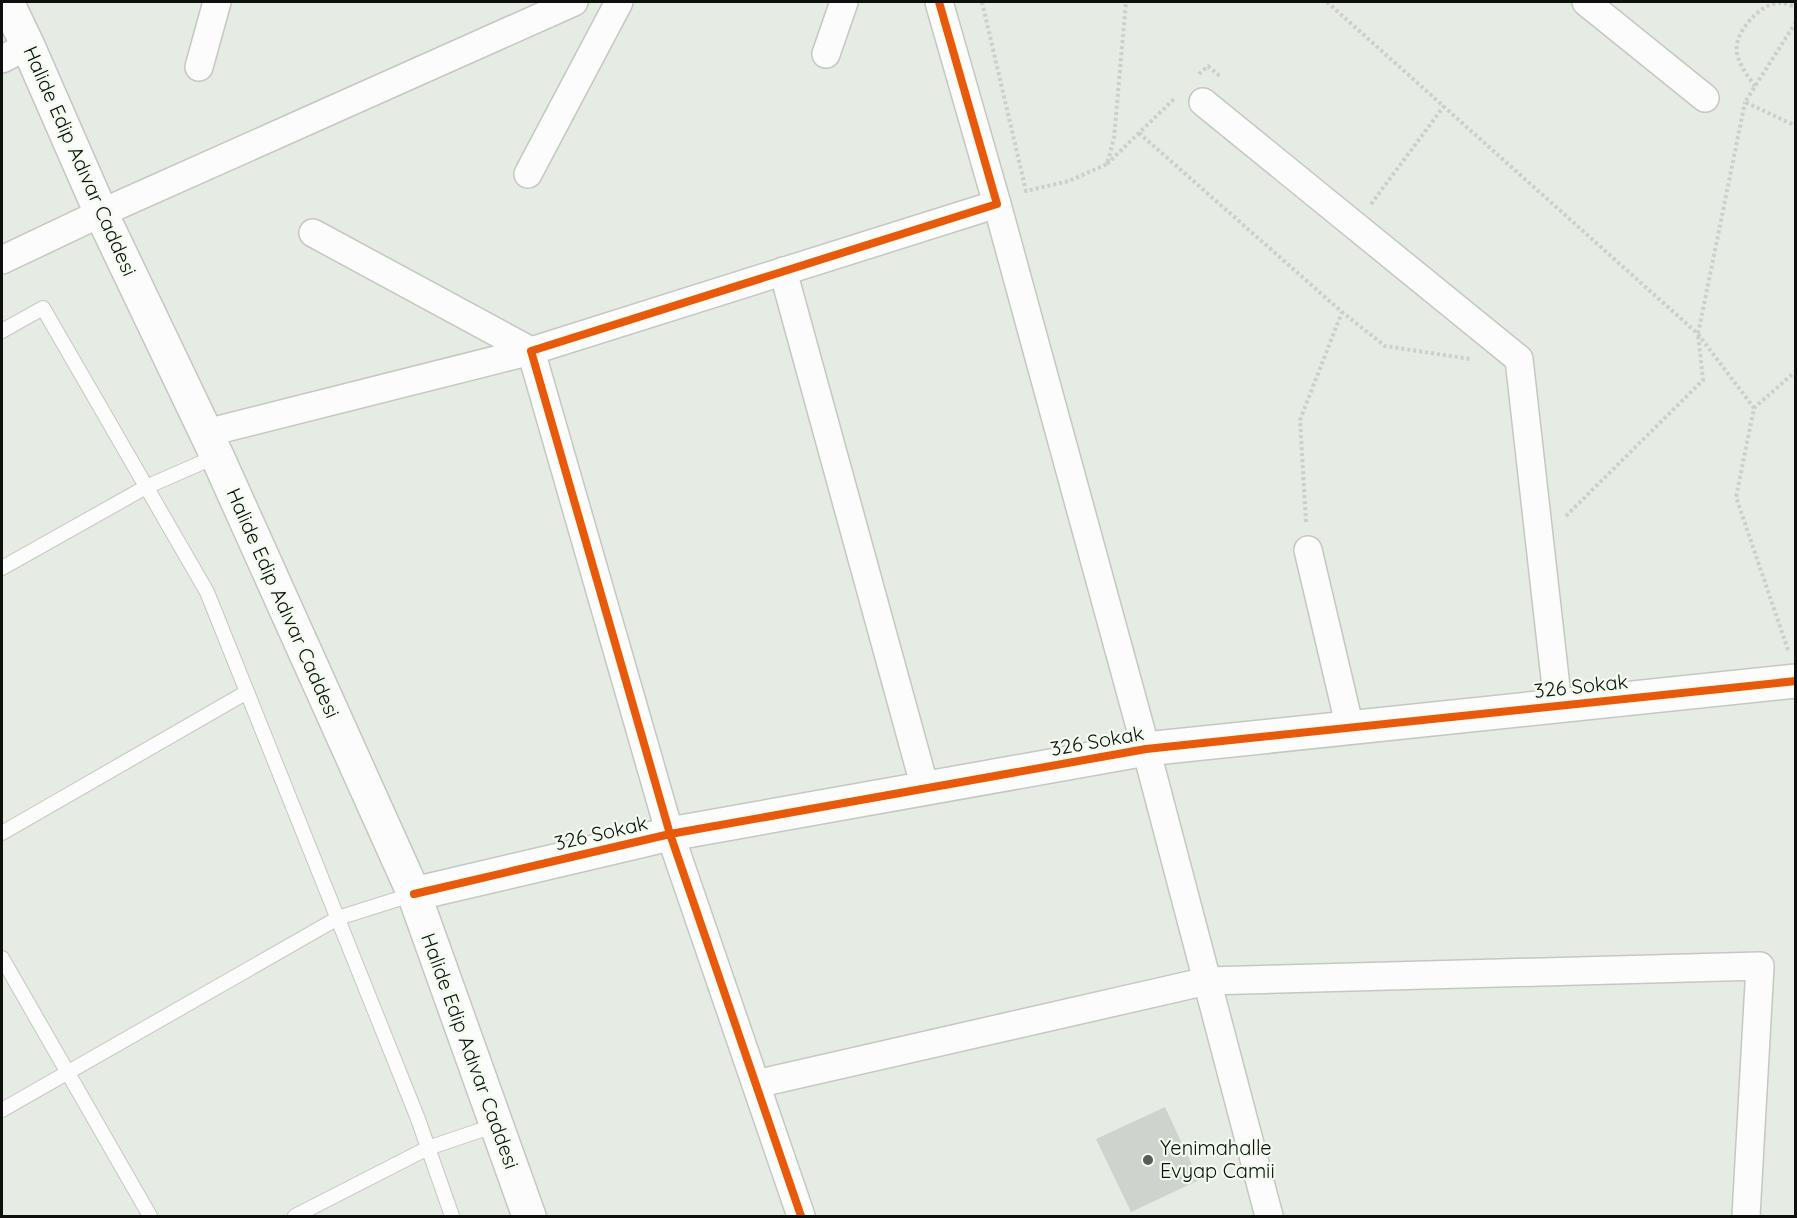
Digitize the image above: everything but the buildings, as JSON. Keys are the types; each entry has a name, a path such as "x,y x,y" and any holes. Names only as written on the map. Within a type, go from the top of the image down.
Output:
{"street":[{"name":"Halide Edip Adıvar Caddesi","path":"7,2 15,52 101,213 212,444 414,894 529,1216"},
{"path":"199,67 217,2"},
{"path":"2,260 101,213 574,2"},
{"path":"528,174 619,2"},
{"path":"826,54 844,2"},
{"path":"939,2 997,204 1146,749 1269,1216"},
{"path":"1586,2 1705,98"},
{"path":"1203,102 1519,359 1558,705"},
{"path":"212,444 531,351 997,204"},
{"path":"313,233 531,351 670,834 801,1216"},
{"path":"783,271 925,788"},
{"path":"1308,550 1350,728"},
{"name":"326 Sokak","path":"414,894 670,834 1146,749 1558,705 1793,669"},
{"path":"756,1084 1207,981 1760,966 1746,1216"}],"lane":[{"path":"2,331 43,308 207,592 418,1119 452,1216"},
{"path":"2,568 146,487 212,444"},
{"path":"2,833 247,692"},
{"path":"2,1110 338,918 414,894"},
{"path":"2,958 150,1216"},
{"path":"295,1216 428,1148 496,1125"}],"path":[{"path":"982,2 1026,191 1069,181 1107,164 1114,138 1126,2"},
{"path":"1327,2 1698,334 1754,408"},
{"path":"1755,87 1743,68 1736,45 1744,27 1756,13 1769,6 1781,2 1796,7"},
{"path":"1566,516 1703,380 1698,334 1745,102 1796,22"},
{"path":"1745,102 1796,126"},
{"path":"1139,133 1342,312 1385,346 1470,359"},
{"path":"1308,550 1299,420 1342,312"},
{"path":"1793,669 1736,497 1754,408 1796,371"}],"cycle path":[{"path":"801,1216 670,834 531,351 997,204 939,2"},
{"path":"414,894 670,834 1146,749 1796,681"}],"place":[{"name":"Yenimahalle Evyap Camii","path":"1148,1160"}]}
